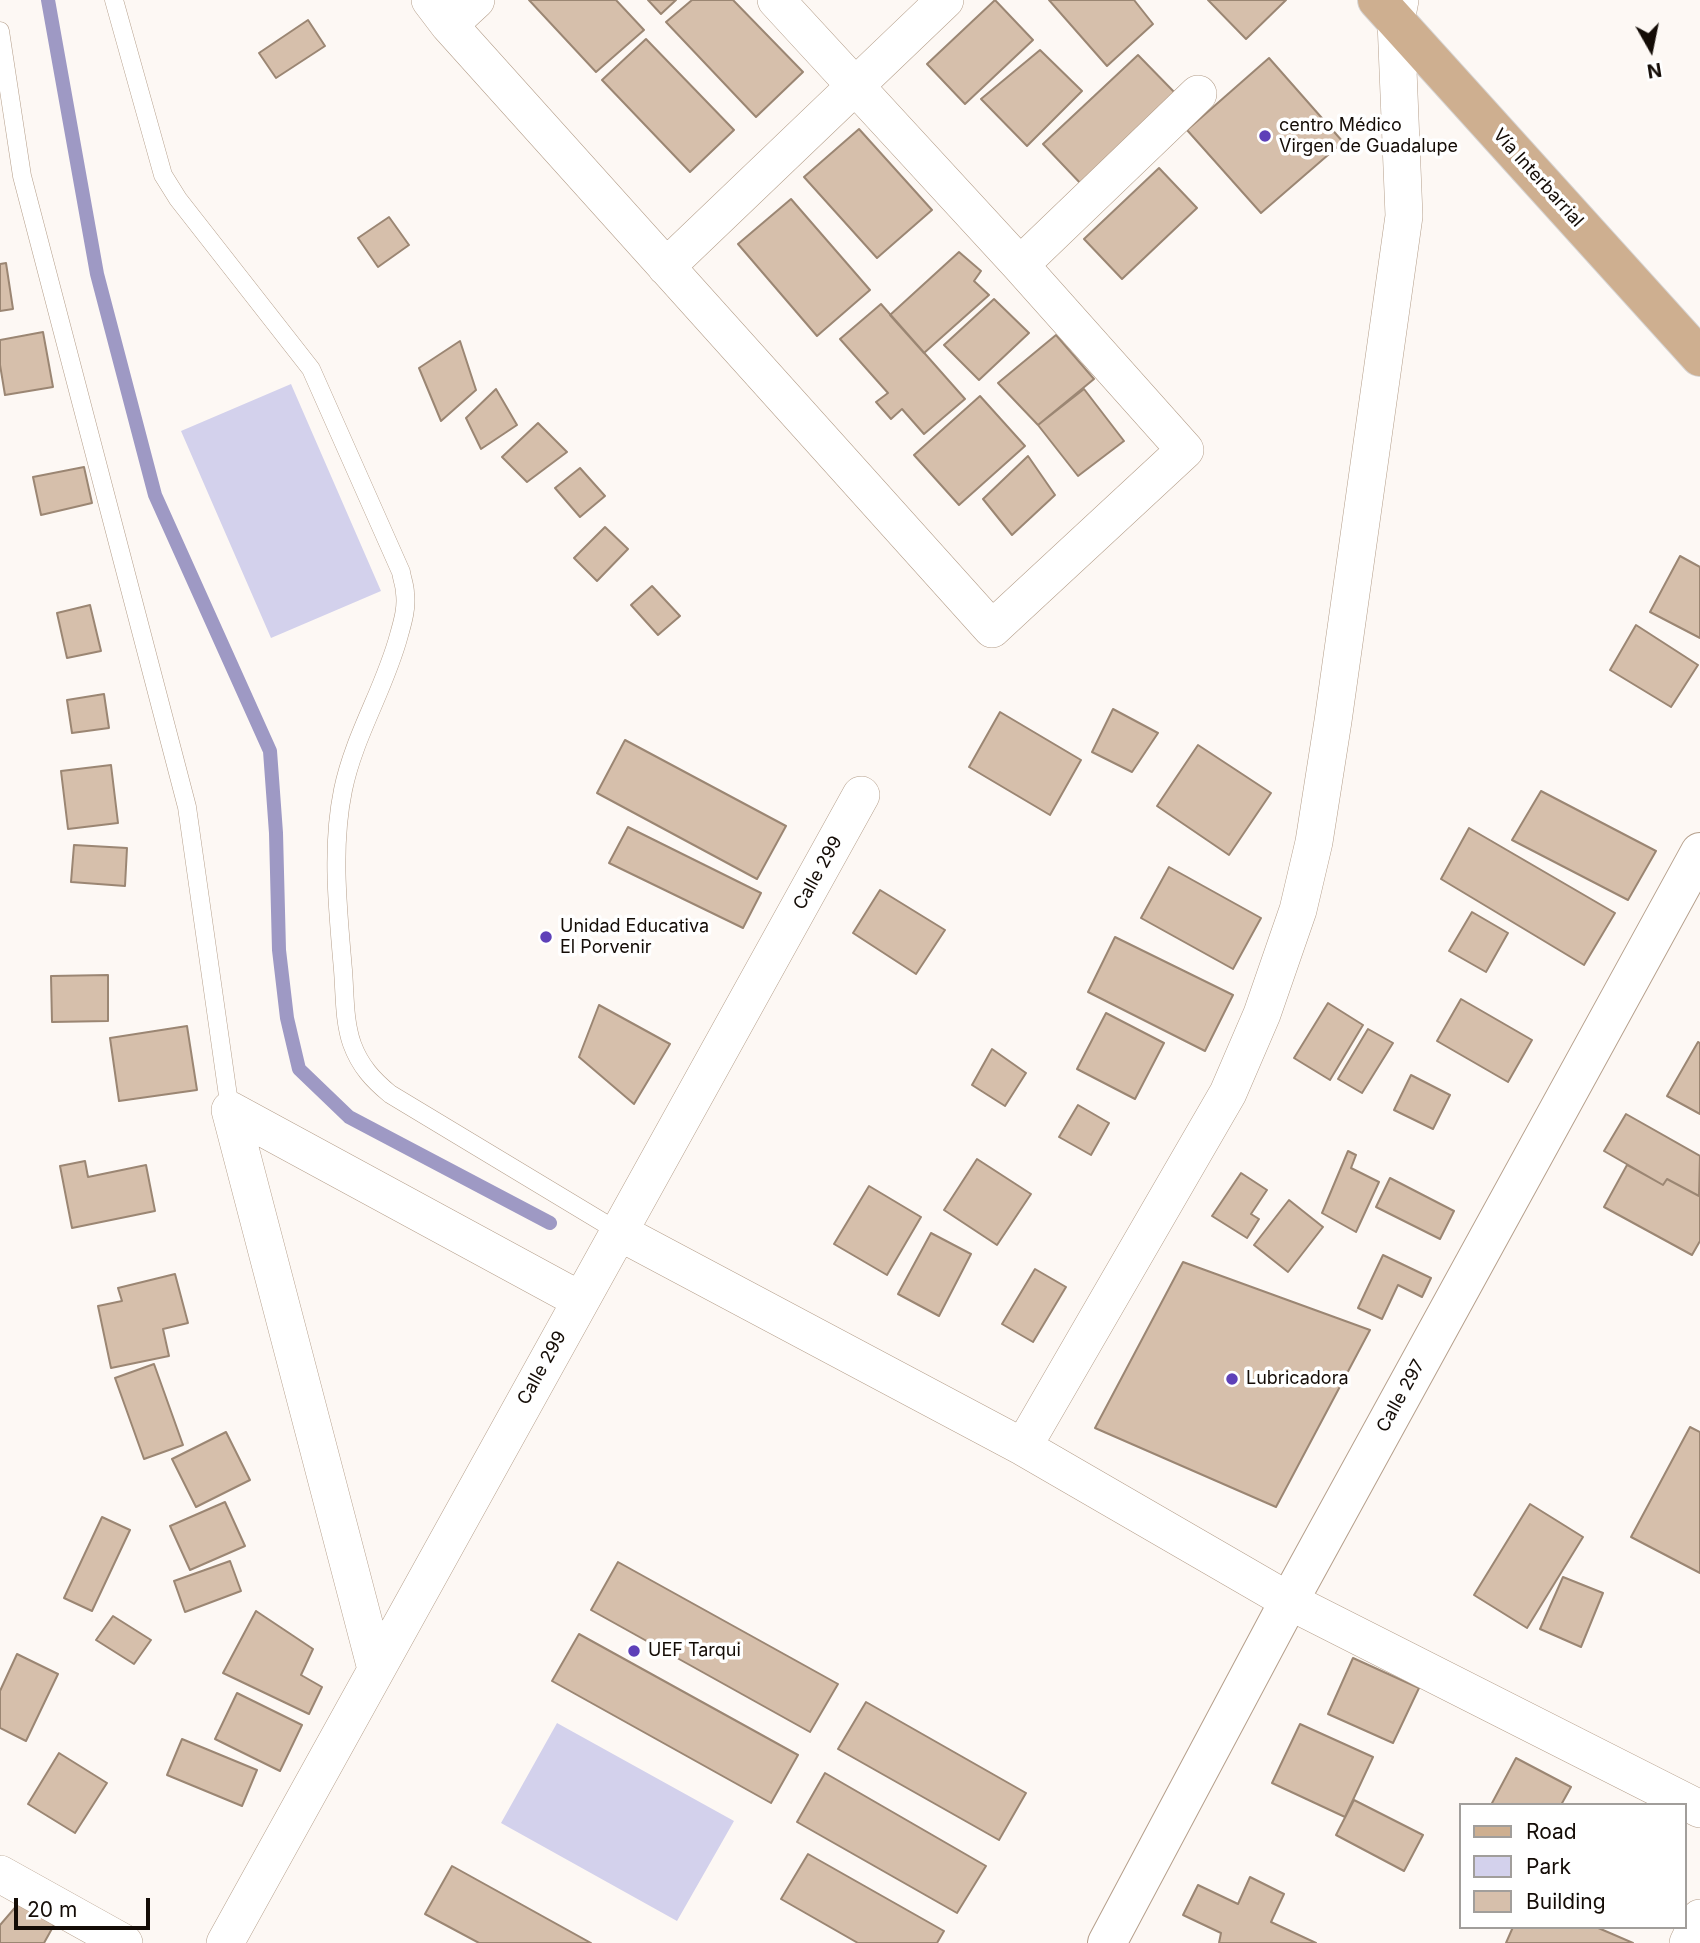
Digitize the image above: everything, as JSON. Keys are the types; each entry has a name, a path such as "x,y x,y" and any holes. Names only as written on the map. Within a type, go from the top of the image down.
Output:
{"main road":[{"name":"Vía Interbarrial","path":"1391,7 1700,357"}],"street":[{"path":"477,0 440,12 992,629 1185,450 1020,265 776,0"},
{"path":"666,267 944,0"},
{"path":"1023,1447 1228,1093 1262,1014 1298,910 1314,842 1333,721 1404,216 1391,7"},
{"path":"1020,265 1198,94"},
{"name":"Calle 299","path":"225,1943 861,795"},
{"name":"Calle 297","path":"1107,1943 1289,1601 1700,852"},
{"path":"230,1110 580,1300"},
{"path":"230,1110 376,1669"},
{"path":"619,1232 1023,1447 1289,1601 1700,1809"},
{"path":"4,1885 124,1943"},
{"path":"1688,1943 1700,1918"}],"lane":[{"path":"114,0 163,176 310,369 401,572 406,594 405,614 394,656 356,748 343,789 338,833 338,911 346,1013 351,1042 369,1077 390,1094 619,1232"},
{"path":"0,31 22,176 187,807 230,1110"}],"green space":[{"path":"291,384 381,591 271,638 181,431"},
{"path":"557,1723 734,1821 677,1921 501,1823"}],"building":[{"path":"529,0 616,0 644,30 596,72"},
{"path":"648,0 676,0 661,14"},
{"path":"692,0 733,0 803,72 756,117 666,22"},
{"path":"995,0 1033,40 965,104 927,64"},
{"path":"1049,0 1134,0 1153,24 1107,66"},
{"path":"1208,0 1286,0 1246,39"},
{"path":"308,20 325,46 276,78 259,53"},
{"path":"646,39 734,130 690,172 602,80"},
{"path":"1040,50 1082,91 1027,146 981,99"},
{"path":"1138,55 1178,96 1083,186 1043,144"},
{"name":"centro Médico Virgen de Guadalupe","path":"1269,58 1343,142 1261,213 1187,130"},
{"path":"859,129 932,210 877,258 804,177"},
{"path":"1159,168 1197,208 1122,279 1084,239"},
{"path":"791,199 870,290 817,336 738,244"},
{"path":"389,217 409,245 378,267 358,238"},
{"path":"959,252 981,271 974,281 989,295 924,353 890,315"},
{"path":"6,263 13,309 0,311 0,264"},
{"path":"994,299 1029,333 979,380 944,345"},
{"path":"881,304 965,399 924,434 902,409 891,419 876,402 888,393 840,339"},
{"path":"43,332 53,387 5,395 0,365 0,340"},
{"path":"1056,335 1094,379 1038,425 998,383"},
{"path":"460,341 476,390 441,421 419,368"},
{"path":"496,389 517,425 481,449 466,418"},
{"path":"1084,389 1124,441 1078,476 1038,425"},
{"path":"980,396 1025,446 959,505 914,455"},
{"path":"538,423 567,452 527,482 502,457"},
{"path":"1028,456 1055,495 1012,535 983,499"},
{"path":"84,467 92,503 41,515 33,477"},
{"path":"580,468 605,496 580,517 555,488"},
{"path":"605,527 628,549 597,581 574,558"},
{"path":"1680,556 1700,567 1700,638 1650,612"},
{"path":"652,586 680,616 658,635 631,605"},
{"path":"90,605 101,651 67,658 57,613"},
{"path":"1636,625 1698,665 1671,707 1610,670"},
{"path":"104,694 109,728 72,733 67,700"},
{"path":"1113,709 1158,733 1132,772 1092,752"},
{"path":"1000,712 1081,760 1050,815 969,767"},
{"path":"625,740 786,826 757,879 597,793"},
{"path":"1198,745 1271,793 1229,855 1157,806"},
{"path":"111,765 118,823 68,829 61,771"},
{"path":"1541,791 1656,851 1628,900 1512,840"},
{"path":"628,827 761,893 743,928 609,863"},
{"path":"1469,828 1615,913 1584,965 1441,879"},
{"path":"74,845 127,848 125,886 71,882"},
{"path":"1169,867 1261,918 1233,969 1141,918"},
{"path":"880,890 945,930 916,974 853,933"},
{"path":"1472,912 1508,933 1486,972 1449,951"},
{"path":"1115,937 1233,995 1205,1051 1088,992"},
{"path":"108,975 108,1021 52,1022 51,976"},
{"path":"1461,999 1532,1040 1508,1082 1437,1041"},
{"path":"1328,1003 1363,1025 1330,1080 1294,1058"},
{"path":"599,1005 670,1044 634,1104 579,1057"},
{"path":"1106,1013 1164,1043 1135,1099 1077,1069"},
{"path":"187,1026 197,1090 119,1101 110,1038"},
{"path":"1368,1029 1393,1043 1362,1093 1338,1079"},
{"path":"1698,1042 1700,1043 1700,1114 1667,1096"},
{"path":"992,1049 1026,1073 1005,1106 972,1085"},
{"path":"1411,1075 1450,1095 1433,1129 1394,1110"},
{"path":"1078,1105 1109,1123 1091,1155 1059,1137"},
{"path":"1626,1114 1700,1156 1699,1196 1667,1179 1663,1185 1604,1151"},
{"path":"1348,1151 1356,1155 1351,1168 1379,1182 1356,1232 1322,1213"},
{"path":"977,1159 1031,1194 997,1245 944,1210"},
{"path":"85,1161 88,1177 146,1165 155,1211 72,1228 60,1166"},
{"path":"1627,1165 1663,1185 1667,1179 1699,1196 1700,1194 1700,1241 1692,1255 1604,1207"},
{"path":"1241,1173 1267,1190 1251,1214 1259,1219 1247,1238 1212,1216"},
{"path":"1390,1178 1454,1211 1440,1239 1376,1207"},
{"path":"869,1186 921,1217 887,1275 834,1244"},
{"path":"1289,1200 1323,1227 1288,1272 1254,1245"},
{"path":"931,1233 971,1254 939,1316 898,1294"},
{"path":"1383,1255 1431,1278 1422,1297 1398,1285 1382,1319 1358,1308"},
{"name":"Lubricadora","path":"1183,1262 1370,1330 1276,1507 1095,1428"},
{"path":"1035,1269 1066,1287 1033,1342 1002,1324"},
{"path":"175,1274 188,1323 163,1329 169,1356 111,1368 98,1306 122,1301 118,1288"},
{"path":"154,1364 183,1445 144,1459 115,1378"},
{"path":"1690,1427 1700,1432 1700,1573 1631,1537"},
{"path":"226,1432 250,1480 196,1507 172,1459"},
{"path":"225,1502 245,1546 190,1570 170,1526"},
{"path":"1530,1504 1583,1537 1527,1628 1474,1595"},
{"path":"102,1517 130,1530 92,1611 64,1598"},
{"path":"230,1561 241,1591 185,1612 174,1581"},
{"path":"618,1562 838,1684 810,1732 591,1610"},
{"path":"1563,1577 1603,1593 1581,1647 1540,1629"},
{"path":"256,1611 313,1649 301,1675 322,1687 309,1714 223,1673"},
{"path":"113,1616 151,1640 134,1664 96,1640"},
{"path":"579,1634 798,1755 771,1803 552,1681"},
{"path":"17,1654 58,1674 26,1741 0,1728 0,1691"},
{"path":"1353,1658 1419,1688 1393,1743 1328,1714"},
{"path":"237,1693 302,1725 280,1771 215,1739"},
{"path":"866,1702 1026,1793 999,1840 838,1749"},
{"path":"1300,1724 1373,1757 1345,1817 1272,1783"},
{"path":"182,1739 257,1770 242,1806 167,1775"},
{"path":"59,1753 107,1783 75,1833 28,1804"},
{"path":"1516,1758 1571,1787 1562,1803 1492,1803"},
{"path":"825,1773 986,1866 957,1913 797,1822"},
{"path":"1354,1800 1423,1835 1404,1871 1336,1835"},
{"path":"808,1854 944,1931 937,1943 858,1943 781,1899"},
{"path":"452,1866 591,1943 479,1943 425,1914"},
{"path":"1250,1877 1284,1894 1271,1922 1316,1943 1219,1943 1221,1933 1183,1915 1198,1885 1238,1904"},
{"path":"25,1896 59,1916 44,1943 0,1943 0,1925"},
{"path":"1512,1929 1601,1929 1633,1943 1506,1943"}],"waterway":[{"path":"48,0 97,274 155,495 270,751 276,833 279,950 287,1018 299,1069 349,1117 550,1223"}],"place":[{"name":"centro Médico Virgen de Guadalupe","path":"1265,136"},
{"name":"Unidad Educativa El Porvenir","path":"546,937"},
{"name":"Lubricadora","path":"1232,1379"},
{"name":"UEF Tarqui","path":"634,1651"}]}
